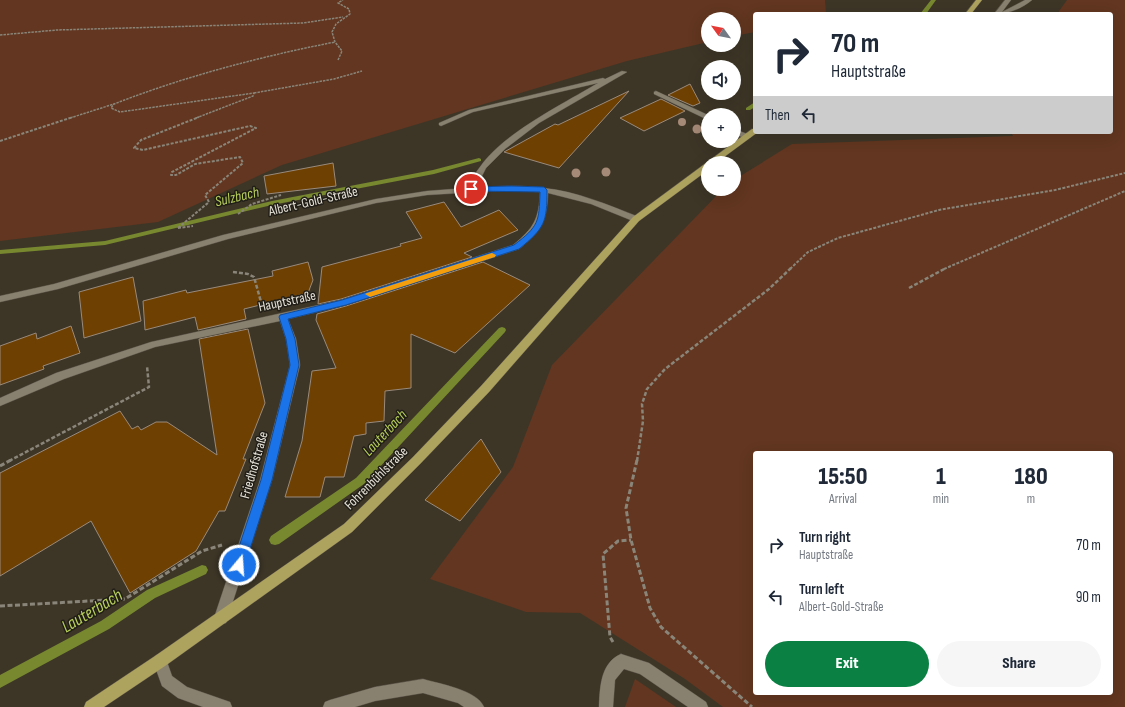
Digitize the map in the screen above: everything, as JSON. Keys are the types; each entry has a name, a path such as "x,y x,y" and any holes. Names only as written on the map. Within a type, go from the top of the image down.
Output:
{"main road":[{"path":"970,12 979,0"},
{"path":"721,156 753,133"},
{"name":"Fohrenbühlstraße","path":"91,707 160,661 348,528 417,460 485,389 636,218 701,171"}],"street":[{"path":"999,12 1008,0"},
{"path":"1006,12 1028,0"},
{"path":"471,189 483,167 502,147 537,122 624,72"},
{"path":"441,124 471,111 590,82 608,80"},
{"path":"656,93 701,115"},
{"path":"741,134 747,137"},
{"name":"Albert-Gold-Straße","path":"0,299 55,287 226,237 368,202 427,193 471,189 511,188 544,190 594,202 636,218"},
{"name":"Hauptstraße","path":"0,402 60,376 145,347 343,303 516,247 533,234 543,217 544,190"},
{"name":"Friedhofstraße","path":"221,618 266,480 294,365 291,339 283,317"},
{"path":"160,661 167,681 183,693 225,707"},
{"path":"606,707 608,677 621,661 644,668 701,707"},
{"path":"330,707 375,694 423,686 461,697 477,707"}],"path":[{"path":"0,35 57,30 303,23 343,17 350,14 348,10 338,3 343,0"},
{"path":"338,60 342,51 335,42 332,32 336,24 343,17"},
{"path":"0,141 114,104 160,85 214,69 301,48 335,42"},
{"path":"114,104 111,108 120,112 254,94 334,79 362,71"},
{"path":"178,228 209,202 205,195 244,163 240,157 195,164 176,175 171,175 172,172 211,150 249,133 256,128 250,126 143,150 134,148 141,140 253,96 254,94"},
{"path":"752,707 661,627 650,608 631,540 626,508 641,442 643,421 642,404 646,389 665,369 768,289 808,252 838,238 939,210 1055,190 1125,173"},
{"path":"909,288 941,270 1125,191"},
{"path":"241,213 252,204 281,195"},
{"path":"233,272 248,274 254,277 262,304 283,317"},
{"path":"0,466 149,387 145,347"},
{"path":"610,637 603,554 618,541 631,540"},
{"path":"0,606 125,599 202,551 226,544"}],"shaded area":[{"path":"0,0 825,0 826,12 753,12 753,32 741,35 741,12 701,12 701,44 627,61 282,165 158,222 0,241"},
{"path":"1067,0 1125,0 1125,707 723,707 685,679 580,613 526,612 430,579 513,467 552,365 716,196 741,196 741,176 792,144 1013,136 1012,134 1113,134 1113,12 1058,12"},
{"path":"635,679 676,707 625,707"}],"building":[{"path":"690,84 700,103 693,106 668,95"},
{"path":"629,91 559,168 504,152 555,124 558,125"},
{"path":"661,99 685,111 644,131 620,118"},
{"path":"333,163 336,186 267,194 264,176"},
{"path":"444,202 461,227 499,210 518,230 464,253 472,257 341,299 318,304 322,267 401,246 400,244 422,238 406,212"},
{"path":"308,262 313,280 308,293 244,309 246,319 198,330 195,317 145,330 143,301 186,290 187,293 273,276 272,271"},
{"path":"483,262 530,285 455,353 411,334 411,388 385,391 384,421 366,423 366,434 354,436 344,477 325,477 320,497 285,497 302,441 312,371 336,368 316,320 317,314"},
{"path":"133,277 141,321 84,338 79,292"},
{"path":"71,326 80,353 43,366 44,369 0,385 0,346 36,333 37,339"},
{"path":"248,329 265,403 243,459 246,459 225,511 219,511 196,551 130,593 91,521 0,576 0,473 120,411 132,429 138,426 141,430 156,422 167,422 217,455 199,339"},
{"path":"481,439 501,472 460,521 425,500"}],"waterway":[{"name":"Lauterbach","path":"925,12 934,0"},
{"name":"Lauterbach","path":"748,109 753,105"},
{"name":"Sulzbach","path":"0,252 105,243 272,203 434,172 479,160"},
{"name":"Lauterbach","path":"275,540 360,481 502,330"},
{"name":"Lauterbach","path":"0,682 105,625 151,594 202,570"}],"slow traffic":[{"path":"370,294 492,255"}],"route":[{"path":"239,565 266,480 283,416 294,365 291,339 283,317 343,303 516,247 533,234 543,217 544,190 511,188 471,189"}]}
